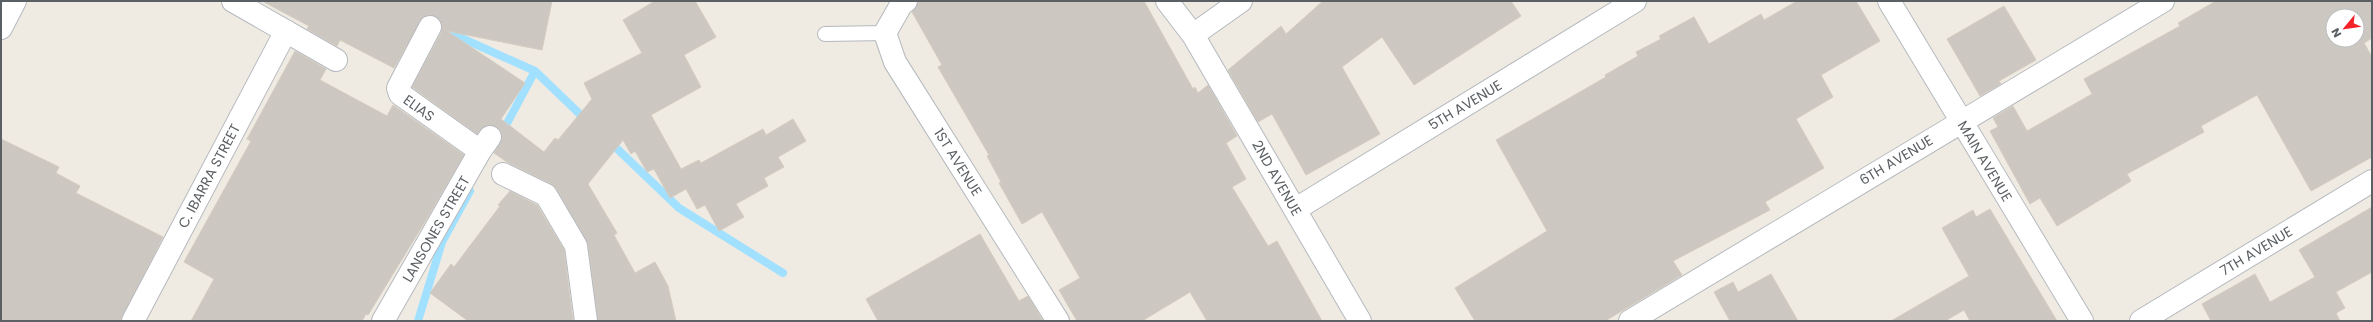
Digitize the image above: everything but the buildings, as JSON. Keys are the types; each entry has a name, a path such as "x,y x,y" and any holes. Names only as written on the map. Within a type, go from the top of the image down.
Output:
{"street":[{"path":"1,28 15,1"},
{"path":"233,1 336,60"},
{"path":"885,33 901,5 906,1"},
{"name":"2ND AVENUE","path":"1168,1 1193,35 1296,209 1360,321"},
{"path":"1193,35 1241,1"},
{"name":"5TH AVENUE","path":"1296,209 1635,1"},
{"name":"MAIN AVENUE","path":"1889,1 2082,321"},
{"name":"6TH AVENUE","path":"1630,321 1960,121 2163,1"},
{"name":"ELIAS","path":"430,27 398,88 400,94 485,144"},
{"name":"C. IBARRA STREET","path":"133,321 286,31"},
{"name":"1ST AVENUE","path":"885,33 895,62 1058,321"},
{"name":"LANSONES STREET","path":"383,321 485,144"},
{"path":"503,174 546,195 576,246 586,321"},
{"name":"7TH AVENUE","path":"2141,321 2372,181"}],"lane":[{"path":"825,34 885,33"}],"waterway":[{"path":"446,26 446,31 535,71 587,121"},
{"path":"496,144 535,71"},
{"path":"609,141 679,208 783,273"},
{"path":"418,321 442,242 470,191"}]}
